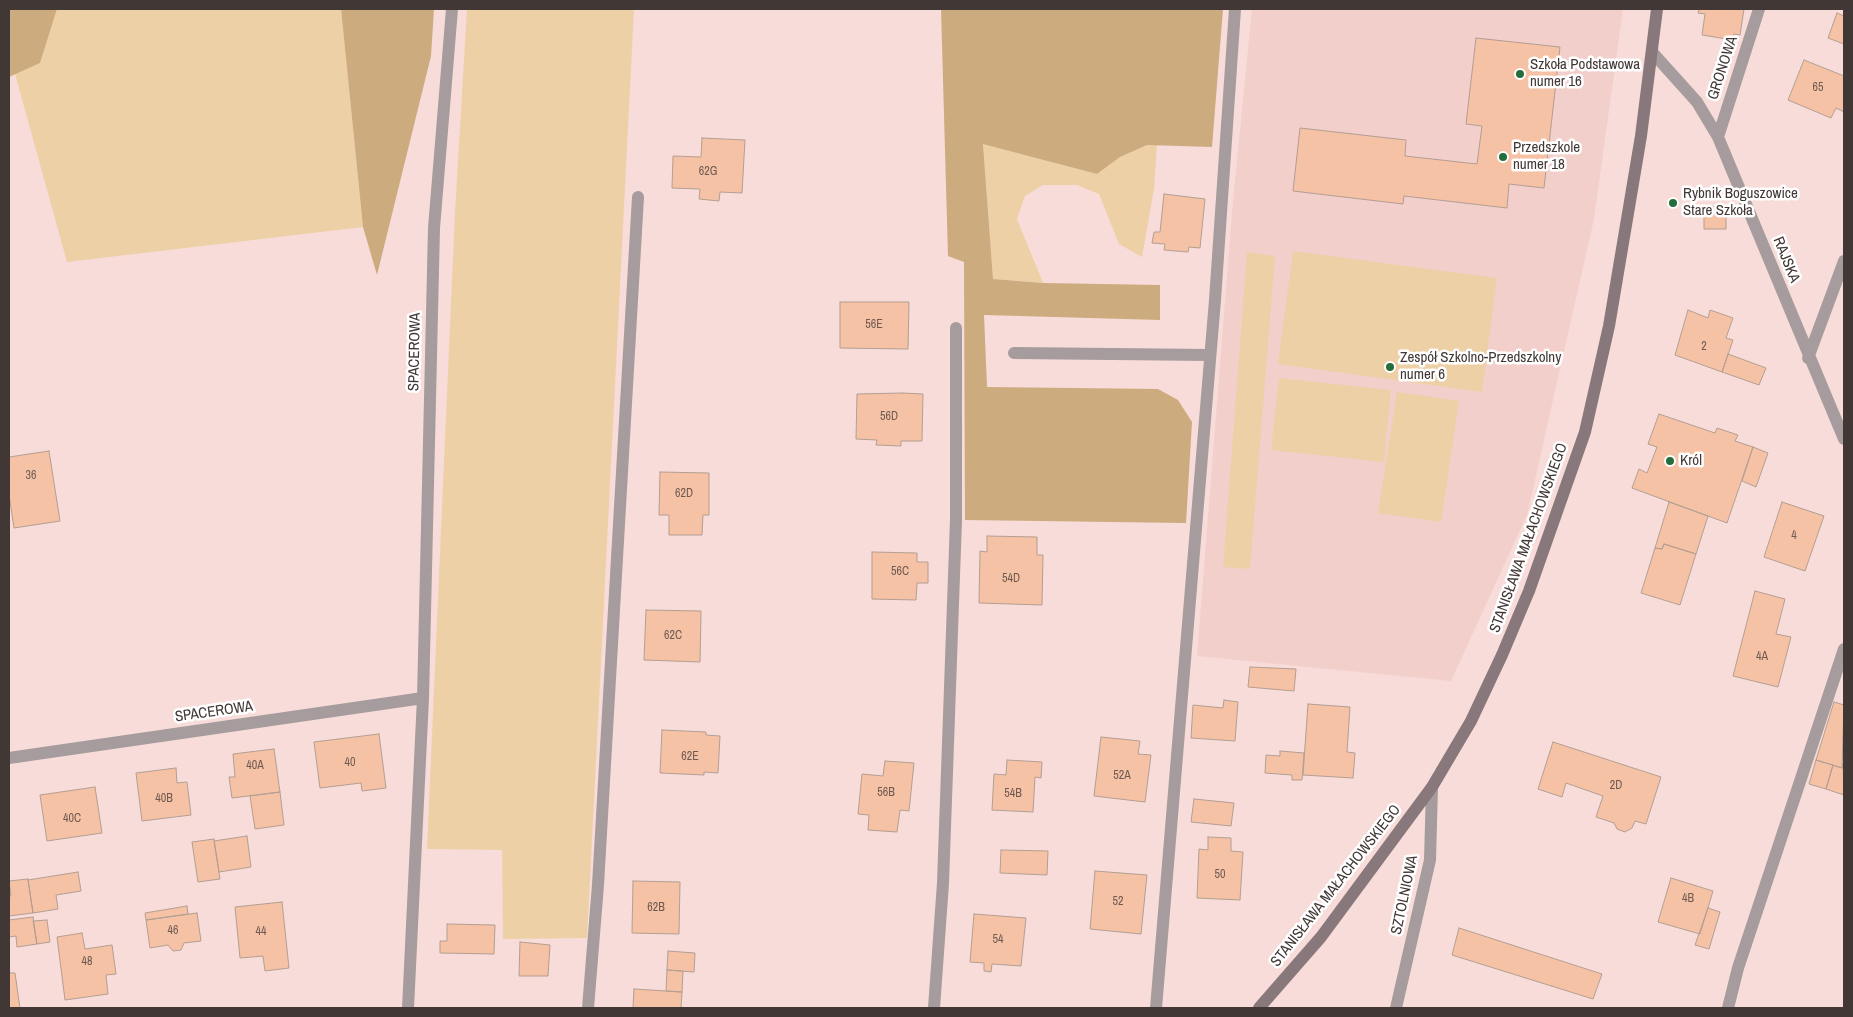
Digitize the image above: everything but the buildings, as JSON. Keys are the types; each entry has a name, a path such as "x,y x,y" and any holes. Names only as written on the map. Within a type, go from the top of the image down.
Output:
{"street":[{"name":"SPACEROWA","path":"404,1008 423,698 434,228 452,9"},
{"path":"1156,1008 1210,355 1235,9"},
{"name":"STANISŁAWA MAŁACHOWSKIEGO","path":"1259,1008 1321,936 1432,787 1471,721 1502,655 1560,509 1585,432 1619,277 1658,9"},
{"name":"GRONOWA","path":"1718,137 1758,9"},
{"name":"RAJSKA","path":"1652,52 1697,102 1718,137 1808,358 1844,439"},
{"path":"588,1008 599,865 638,197"},
{"path":"1808,358 1844,261"},
{"path":"934,1008 943,883 956,520 956,328"},
{"path":"1014,353 1210,355"},
{"path":"1728,1008 1738,968 1844,649"},
{"name":"SPACEROWA","path":"9,758 423,698"},
{"name":"SZTOLNIOWA","path":"1396,1008 1430,860 1432,787"}],"shaded area":[{"path":"9,9 57,9 40,63 9,77"},
{"path":"57,9 341,9 363,227 67,262 15,74 40,63"},
{"path":"341,9 434,9 431,56 377,275 363,227"},
{"path":"467,9 634,9 587,938 503,939 502,850 427,849 455,212"},
{"path":"941,9 1223,9 1212,147 1147,145 1120,157 1097,174 983,144 993,279 1043,283 1160,285 1160,320 984,315 987,387 1158,389 1178,400 1192,422 1186,523 965,520 964,262 948,256"},
{"name":"Zespół Szkolno-Przedszkolny numer 6","path":"1252,9 1623,9 1594,219 1527,515 1451,681 1197,656 1233,201"},
{"path":"983,143 1097,174 1120,157 1147,145 1157,144 1154,189 1142,257 1119,244 1099,194 1077,185 1043,185 1025,196 1017,219 1043,283 993,279"},
{"path":"1293,251 1497,278 1482,392 1278,364"},
{"path":"1247,252 1275,256 1250,569 1223,567"},
{"path":"1279,378 1391,390 1384,462 1271,450"},
{"path":"1397,392 1459,401 1441,522 1378,513"}],"place":[{"name":"Szkoła Podstawowa numer 16","path":"1520,74"},
{"name":"Przedszkole numer 18","path":"1503,157"},
{"name":"Rybnik Boguszowice Stare Szkoła","path":"1673,203"},
{"name":"Zespół Szkolno-Przedszkolny numer 6","path":"1390,367"},
{"name":"Król","path":"1670,461"}]}
